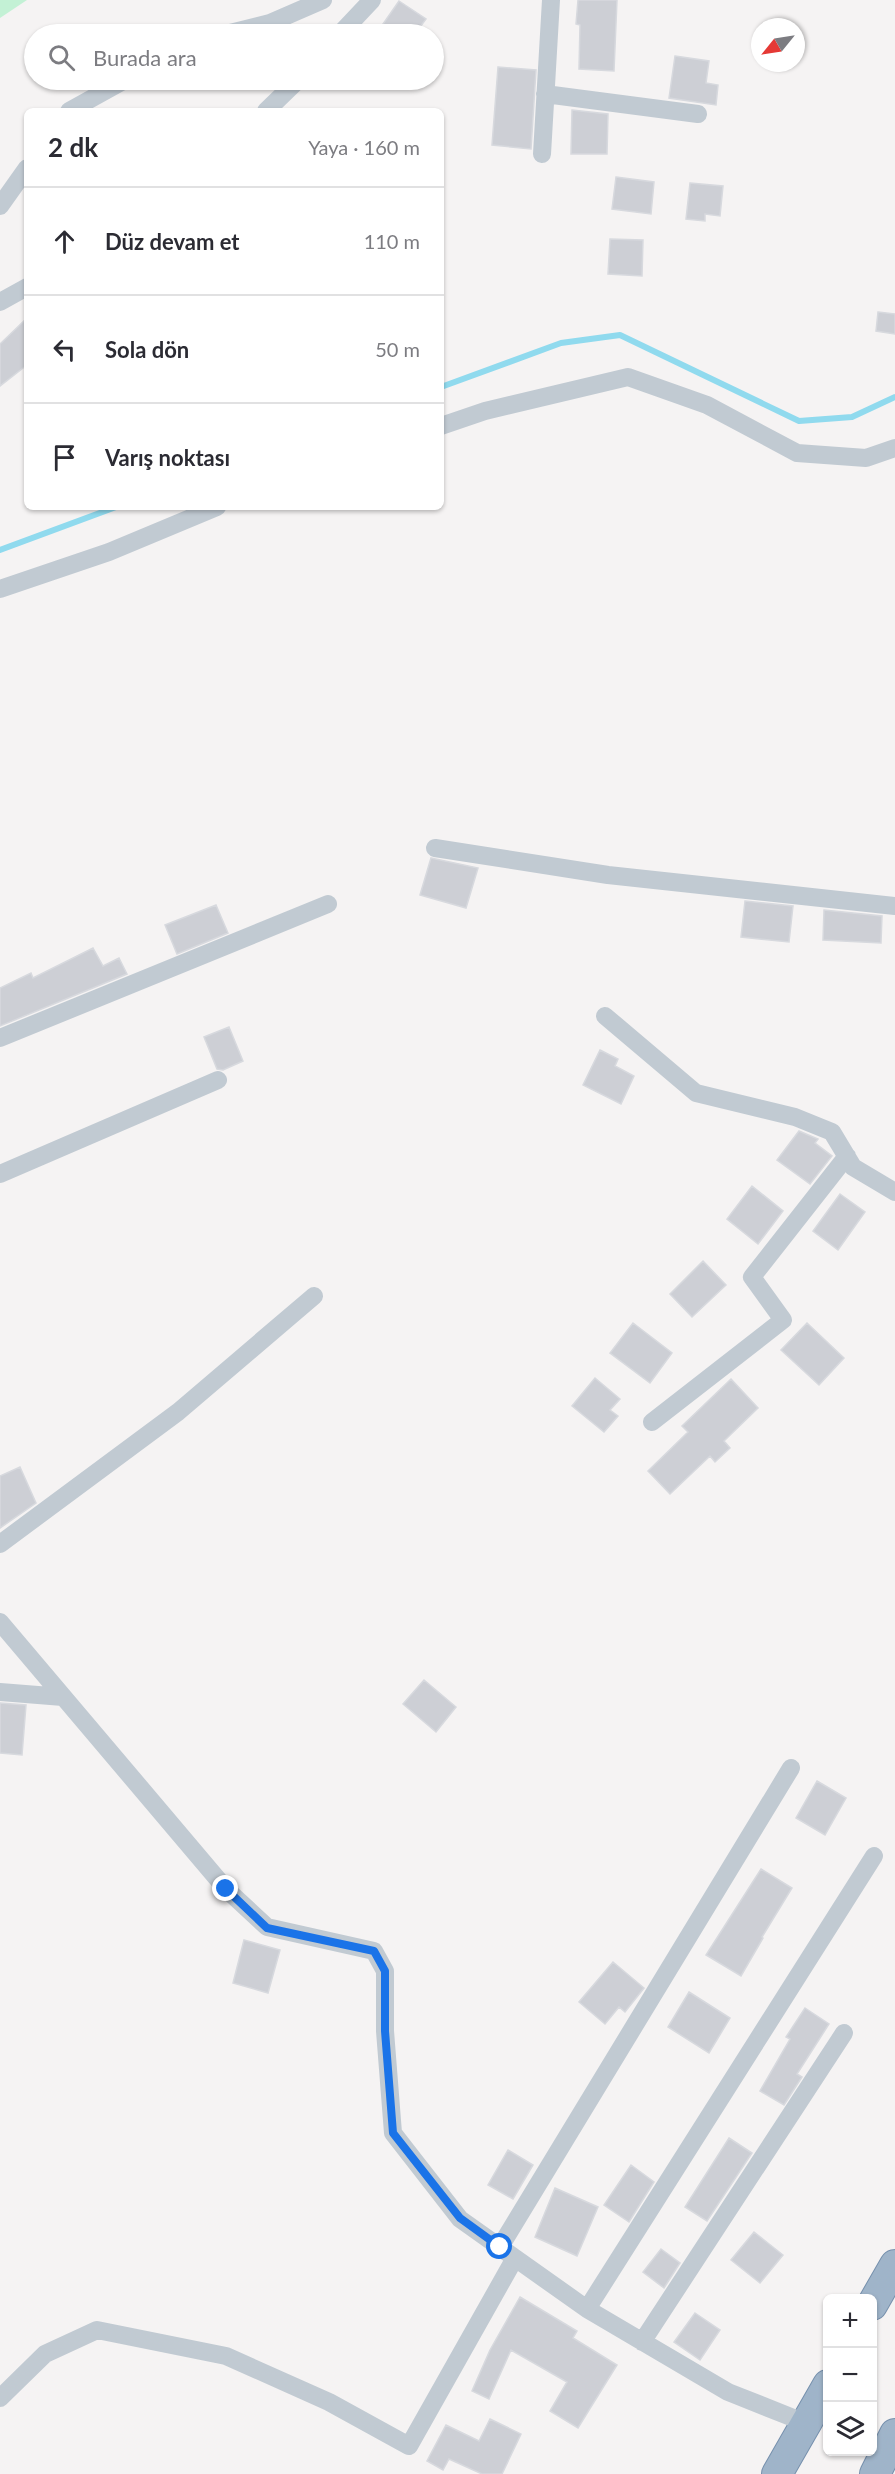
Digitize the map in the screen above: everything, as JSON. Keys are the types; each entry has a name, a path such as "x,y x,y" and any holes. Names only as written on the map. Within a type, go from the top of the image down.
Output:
{"highway":[{"path":"877,2298 895,2265"},
{"path":"777,2474 823,2394"},
{"path":"875,2474 895,2434"}],"street":[{"path":"266,24 323,0"},
{"path":"349,24 372,0"},
{"path":"542,154 551,0"},
{"path":"74,108 107,90"},
{"path":"269,108 288,90"},
{"path":"545,94 698,114"},
{"path":"0,206 24,172"},
{"path":"0,302 24,289"},
{"path":"444,425 485,411 628,377 707,405 797,453 866,458 895,448"},
{"path":"0,589 109,552 210,510"},
{"path":"435,848 608,875 895,906"},
{"path":"0,1038 328,904"},
{"path":"605,1016 696,1093 795,1117 832,1132 853,1167 895,1192"},
{"path":"0,1174 218,1080"},
{"path":"652,1422 783,1320 752,1277 847,1156"},
{"path":"0,1544 178,1412 314,1296"},
{"path":"0,1622 226,1889 267,1928 374,1951 385,1971 385,2031 393,2133 460,2218 587,2309 642,2342 728,2392 806,2423"},
{"path":"0,1692 63,1697"},
{"path":"500,2247 791,1768"},
{"path":"587,2309 874,1857"},
{"path":"642,2342 844,2033"},
{"path":"0,2398 45,2354 97,2330 226,2356 329,2402 409,2446 515,2258"}],"green space":[{"path":"0,0 27,0 0,18"}],"building":[{"path":"578,0 617,0 614,71 579,69 580,25 576,24"},
{"path":"399,1 426,19 422,24 383,24"},
{"path":"675,56 709,61 706,83 718,85 716,105 669,98"},
{"path":"498,67 536,70 531,149 492,145"},
{"path":"572,110 608,114 607,154 571,154"},
{"path":"616,177 654,182 651,214 612,209"},
{"path":"690,183 723,186 720,216 705,214 705,221 686,219"},
{"path":"610,239 643,240 642,276 608,274"},
{"path":"878,312 895,314 895,334 876,331"},
{"path":"24,321 24,367 0,386 0,344"},
{"path":"431,858 478,868 466,908 420,895"},
{"path":"745,901 793,906 789,942 741,937"},
{"path":"216,905 228,933 177,954 165,925"},
{"path":"824,910 882,916 881,943 823,940"},
{"path":"93,948 103,966 119,958 127,974 0,1026 0,988 31,973 33,978"},
{"path":"229,1027 243,1061 223,1070 217,1069 204,1037"},
{"path":"600,1050 618,1059 615,1066 634,1076 621,1104 583,1085"},
{"path":"799,1131 818,1139 815,1143 832,1156 810,1184 777,1160"},
{"path":"752,1186 783,1211 758,1244 727,1219"},
{"path":"840,1194 865,1212 838,1250 813,1231"},
{"path":"703,1261 726,1285 692,1317 670,1294"},
{"path":"633,1323 672,1353 650,1383 610,1353"},
{"path":"807,1323 844,1358 819,1385 781,1350"},
{"path":"595,1378 620,1399 610,1410 618,1416 604,1432 572,1406"},
{"path":"731,1379 758,1408 724,1441 730,1448 715,1462 710,1456 670,1494 648,1471 688,1432 682,1426"},
{"path":"20,1467 36,1503 0,1528 0,1476"},
{"path":"424,1680 456,1707 436,1732 403,1704"},
{"path":"0,1703 26,1705 22,1755 0,1753"},
{"path":"817,1781 846,1798 825,1835 796,1818"},
{"path":"761,1869 792,1888 741,1976 706,1955"},
{"path":"244,1940 280,1950 268,1993 233,1983"},
{"path":"613,1962 644,1988 625,2012 619,2007 605,2024 579,2002"},
{"path":"689,1992 730,2018 709,2053 668,2027"},
{"path":"805,2008 829,2024 797,2074 802,2077 784,2105 760,2091 790,2039 786,2037"},
{"path":"729,2138 752,2153 707,2221 685,2207"},
{"path":"508,2150 533,2165 513,2199 488,2185"},
{"path":"631,2165 654,2182 629,2222 604,2205"},
{"path":"555,2188 598,2207 577,2256 535,2237"},
{"path":"754,2232 783,2255 760,2283 731,2260"},
{"path":"661,2249 680,2263 664,2288 643,2272"},
{"path":"520,2297 577,2331 573,2338 617,2365 578,2428 550,2411 567,2382 511,2350 489,2399 472,2391 490,2350"},
{"path":"695,2313 720,2330 700,2360 674,2342"},
{"path":"490,2419 521,2434 502,2474 482,2474 449,2459 443,2470 427,2461 446,2425 479,2441"}],"waterway":[{"path":"444,386 561,343 620,335 799,421 852,417 895,397"},
{"path":"0,550 108,510"}],"route":[{"path":"226,1889 267,1928 374,1951 385,1971 385,2031 393,2133 460,2218 500,2247"}]}
